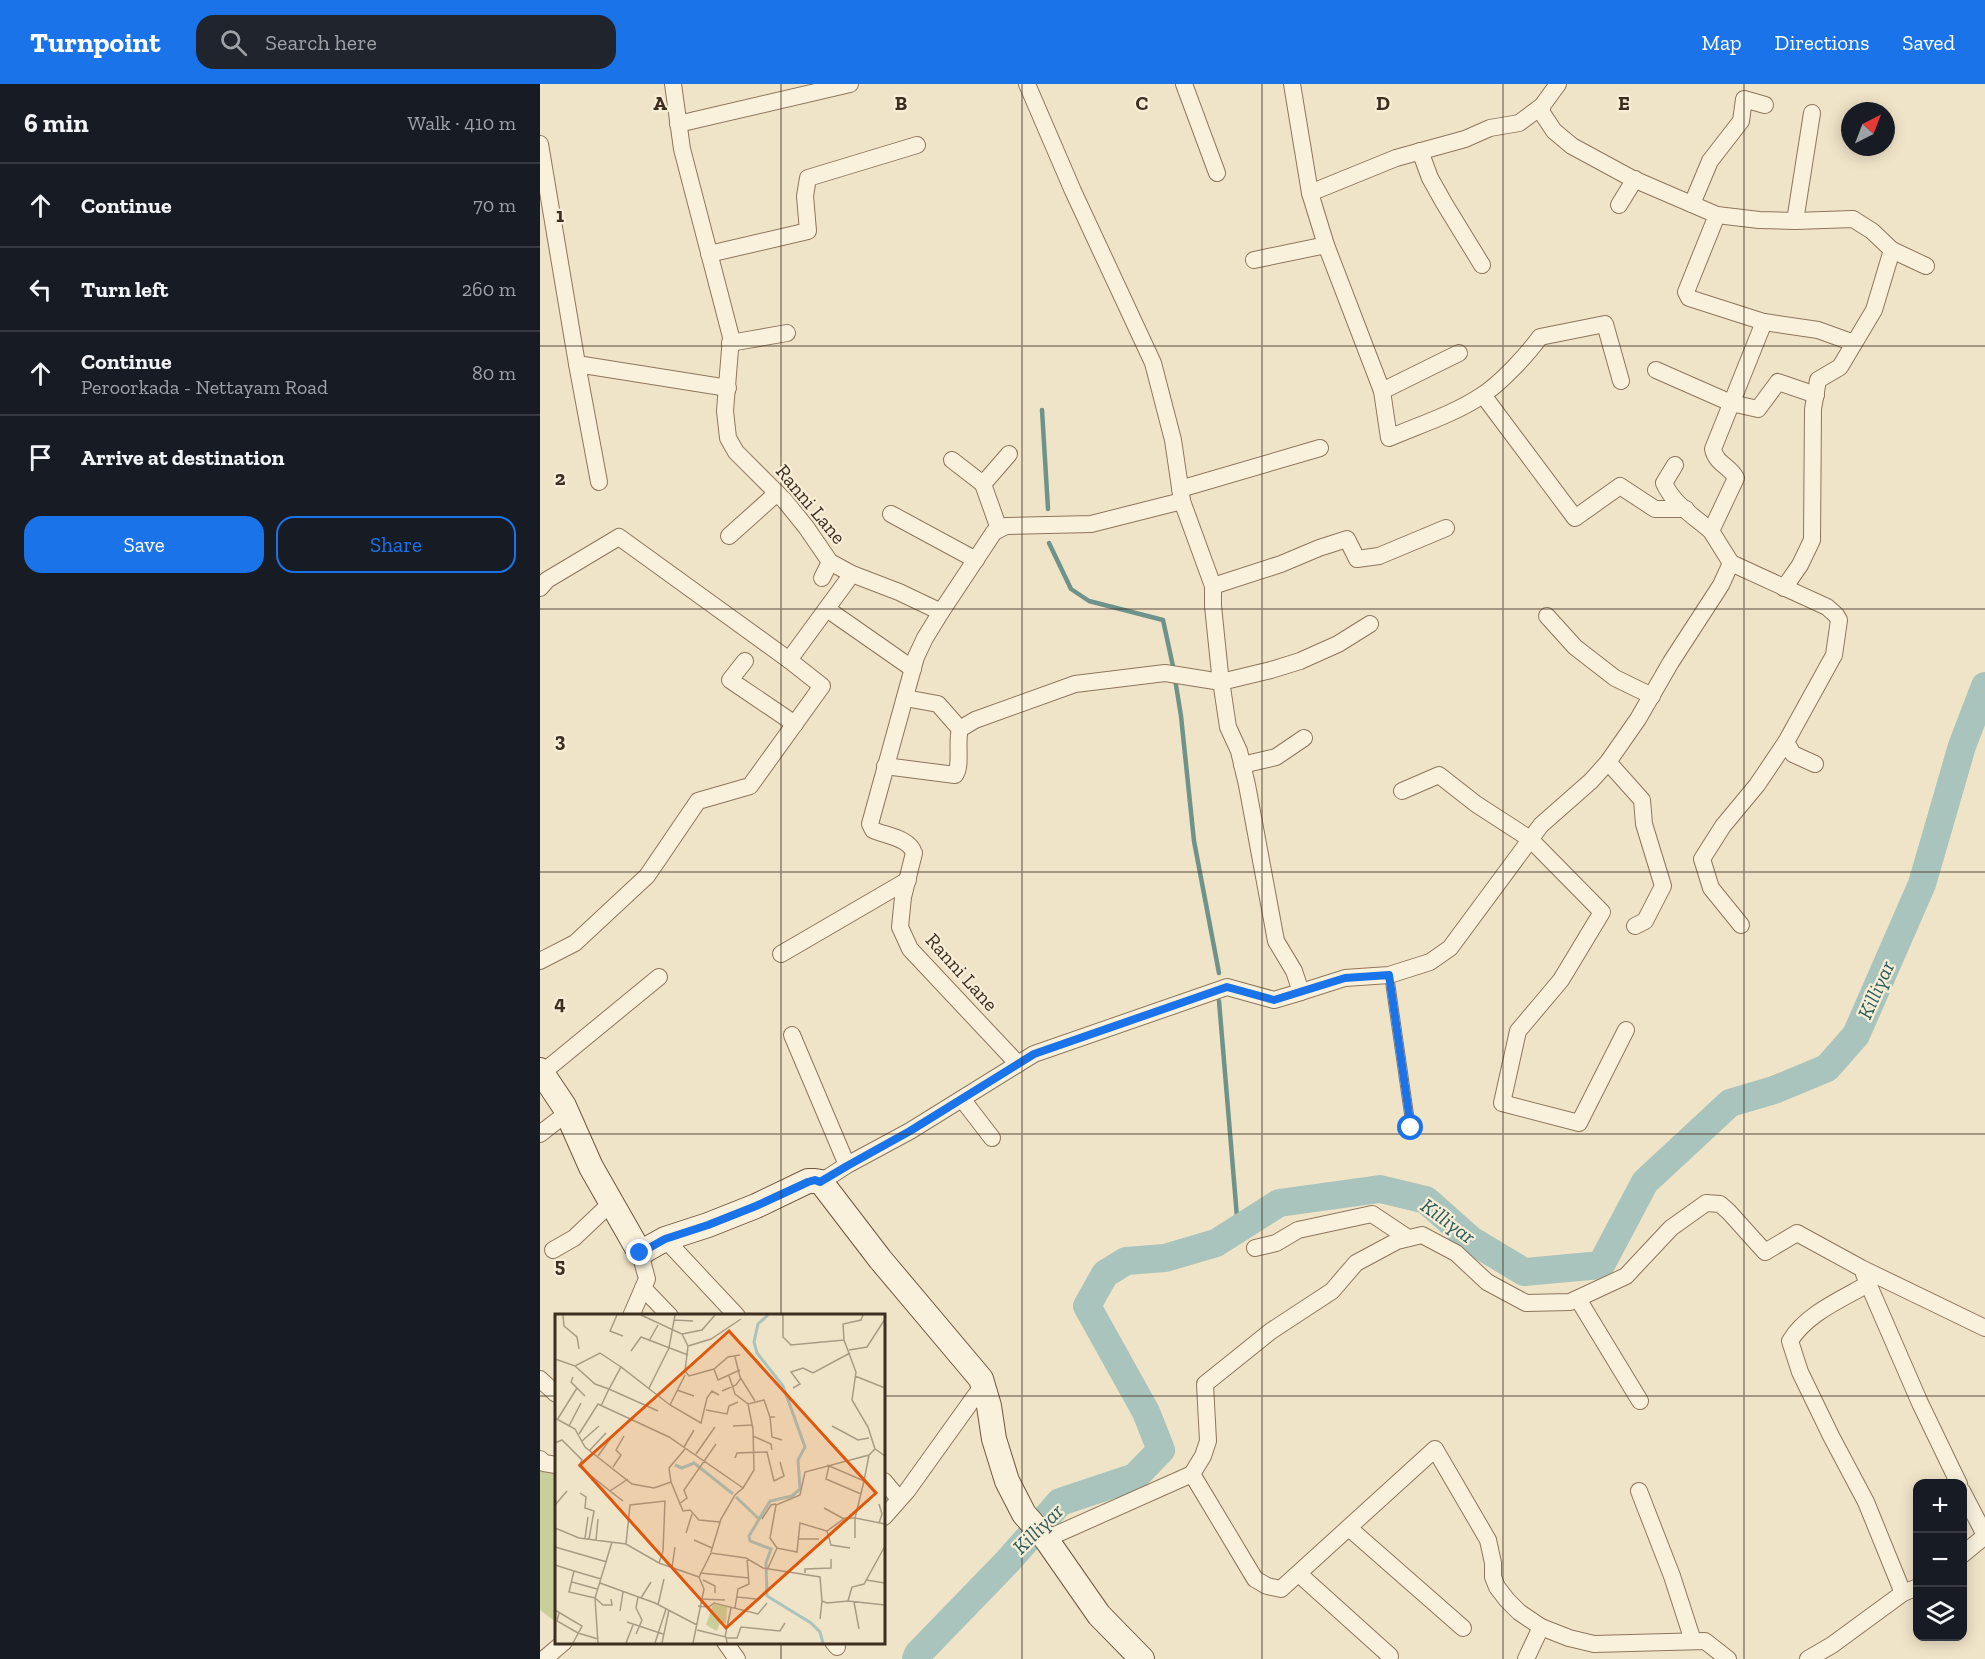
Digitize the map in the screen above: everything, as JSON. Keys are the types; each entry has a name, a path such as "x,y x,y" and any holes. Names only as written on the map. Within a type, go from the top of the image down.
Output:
{"street":[{"name":"Ranni Lane","path":"673,84 682,149 731,337 725,411 728,438 736,452 806,527 830,562 852,574 942,612 916,657 870,824 873,830 911,845 915,853 903,897 900,927 910,949 1018,1064"},
{"path":"678,124 850,84"},
{"path":"1027,84 1073,191 1153,363 1173,440 1181,495 1213,586 1221,682 1228,727 1239,751 1276,941 1294,970 1301,992"},
{"path":"1184,84 1217,173"},
{"path":"1292,84 1310,193 1326,245 1382,392 1389,438 1460,408 1483,395 1528,353 1540,337 1605,324 1621,381"},
{"path":"1310,193 1396,158 1465,139 1490,128 1519,123 1542,106 1558,84"},
{"path":"1692,204 1710,161 1742,122 1744,99 1765,105"},
{"path":"1542,106 1542,112 1554,131 1572,146 1635,179 1692,204 1717,214 1759,220 1853,219 1872,231 1892,250 1926,266"},
{"path":"1795,221 1812,113"},
{"path":"540,144 599,482"},
{"path":"709,254 808,231 805,196 808,178 917,145"},
{"path":"1420,151 1430,178 1482,265"},
{"path":"1619,205 1635,179"},
{"path":"1717,214 1686,292 1689,298 1764,322 1818,330 1854,343"},
{"path":"1254,260 1326,245"},
{"path":"1785,588 1812,540 1813,409 1818,380 1840,367 1874,310 1892,250"},
{"path":"1711,531 1736,478 1732,471 1717,460 1713,449 1764,322"},
{"path":"730,343 787,333"},
{"path":"1382,392 1459,353"},
{"path":"577,364 728,388"},
{"path":"1656,370 1731,403 1758,409 1778,382 1816,394"},
{"path":"1483,395 1575,518 1620,486 1655,509 1686,509"},
{"path":"942,612 994,532 999,529 1006,526 1091,524 1320,448"},
{"path":"983,484 1009,454"},
{"path":"952,460 983,484 999,529"},
{"path":"1675,465 1664,483 1671,496 1711,531 1731,563 1827,608 1836,615 1839,623 1834,655 1786,742 1757,785 1723,826 1702,860 1711,888 1741,925"},
{"path":"729,536 777,494"},
{"path":"891,514 976,560"},
{"path":"1213,586 1347,539 1357,559 1379,556 1446,528"},
{"path":"540,588 548,580 619,537 789,660 822,687 750,786 698,801 647,876 575,943 540,961"},
{"path":"822,578 830,562"},
{"path":"820,1182 910,1131 1034,1054 1227,987 1274,1000 1345,978 1389,975 1430,962 1450,948 1541,825 1591,781 1608,762 1638,719 1721,585 1731,563"},
{"path":"789,660 852,574"},
{"path":"827,609 913,669"},
{"path":"1546,616 1575,647 1615,678 1652,696"},
{"path":"885,766 955,775 958,770 957,738 960,729 975,720 1075,684 1165,674 1221,682 1300,661 1338,644 1370,624"},
{"path":"745,661 730,680 795,724"},
{"path":"905,698 938,704 960,729"},
{"path":"1242,765 1276,757 1304,738"},
{"path":"1786,742 1793,754 1815,764"},
{"path":"1608,762 1642,800 1644,824 1663,886 1645,921 1635,926"},
{"path":"1402,791 1439,775 1476,804 1530,839 1602,912 1561,980 1518,1031 1502,1103 1579,1123 1626,1030"},
{"path":"781,954 908,880"},
{"path":"632,1314 647,1279 640,1253 591,1167 567,1113 542,1077 659,977"},
{"path":"792,1035 847,1166"},
{"path":"962,1099 992,1138"},
{"path":"540,1134 567,1113"},
{"path":"640,1253 665,1239 756,1206 808,1182 815,1180 820,1182 848,1215 880,1259 981,1379 989,1406 997,1450 1007,1481 1024,1514 1046,1539 1099,1615 1142,1659"},
{"path":"553,1250 574,1238 611,1203"},
{"path":"1046,1539 1192,1474 1203,1456 1208,1441 1205,1384 1271,1330 1332,1292 1356,1263 1397,1241 1408,1238 1422,1235 1456,1253 1487,1282 1526,1303 1570,1302 1626,1276 1671,1228 1706,1203 1720,1204 1765,1252 1797,1233 1861,1268 1985,1328"},
{"path":"1256,1248 1276,1243 1298,1230 1372,1214 1408,1238"},
{"path":"665,1239 735,1314"},
{"path":"1861,1268 1920,1403 1957,1479"},
{"path":"1808,1659 1832,1646 1910,1590 1800,1372 1790,1341 1796,1331 1819,1314 1868,1284"},
{"path":"643,1288 668,1314"},
{"path":"1578,1299 1640,1401"},
{"path":"555,1372 540,1379 555,1393"},
{"path":"885,1516 983,1385"},
{"path":"1192,1474 1255,1579 1266,1586 1281,1589 1436,1449 1488,1540 1493,1563 1493,1577 1497,1587 1513,1606 1541,1626 1569,1638 1594,1644 1705,1641 1728,1659"},
{"path":"540,1459 544,1463 555,1465"},
{"path":"885,1482 899,1499"},
{"path":"1639,1491 1672,1576 1693,1641"},
{"path":"1967,1501 1985,1535 1967,1550"},
{"path":"1349,1528 1463,1628"},
{"path":"1299,1574 1390,1656"},
{"path":"1526,1659 1541,1626"},
{"path":"544,1659 562,1644"},
{"path":"726,1644 737,1659"}],"lane":[{"path":"1389,975 1411,1128"}],"green space":[{"path":"555,1463 555,1621 540,1610 540,1471"}],"waterway":[{"path":"1042,410 1048,509"},
{"path":"1049,543 1071,589 1089,601 1163,620 1174,671"},
{"path":"1175,679 1194,841 1219,973"},
{"name":"Killiyar","path":"916,1659 918,1654 1008,1561 1060,1502 1135,1477 1161,1450 1146,1412 1087,1306 1105,1274 1126,1261 1165,1258 1216,1243 1279,1203 1380,1189 1426,1200 1471,1240 1524,1272 1601,1265 1645,1182 1730,1103 1774,1090 1827,1068 1856,1035 1922,884 1962,746 1985,686"},
{"path":"1219,1001 1238,1229"}],"route":[{"path":"640,1253 665,1239 756,1206 808,1182 815,1180 820,1182 910,1131 1034,1054 1227,987 1274,1000 1345,978 1389,975 1411,1128"}]}
